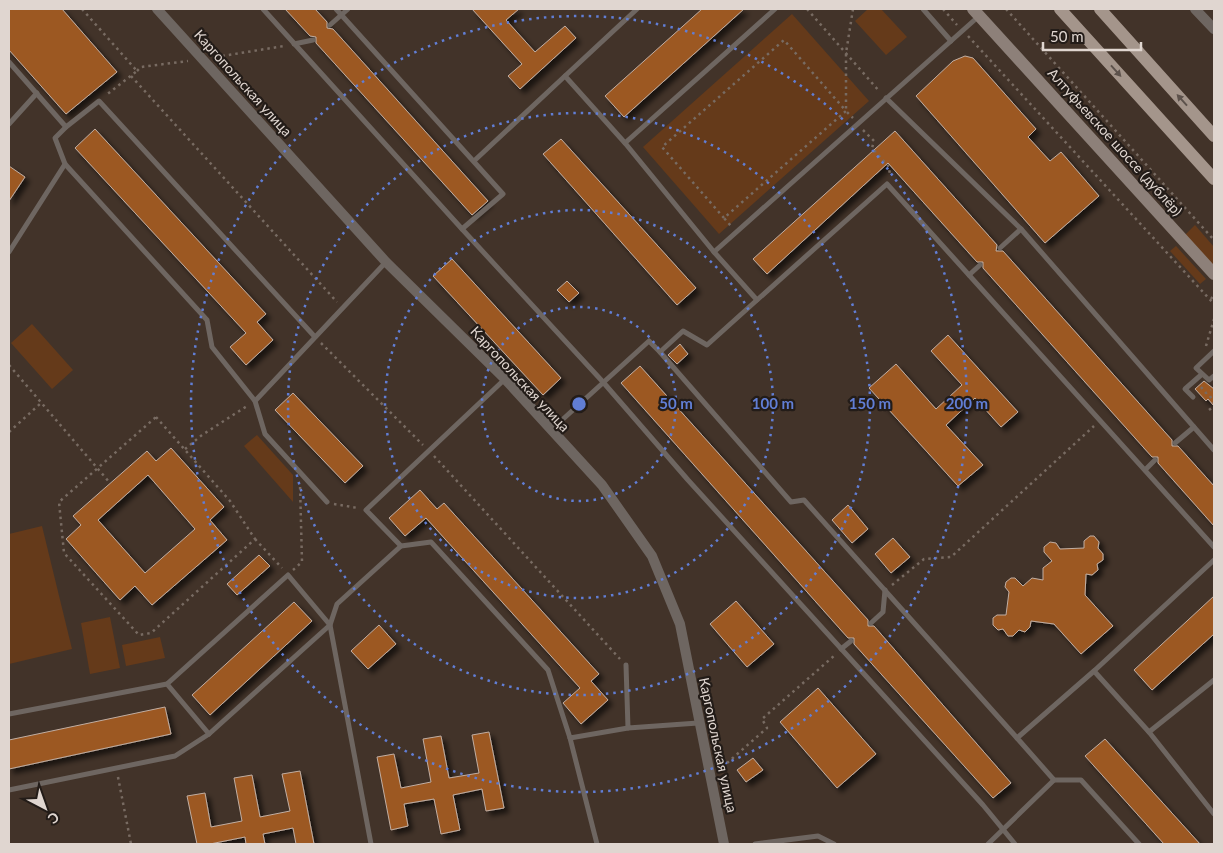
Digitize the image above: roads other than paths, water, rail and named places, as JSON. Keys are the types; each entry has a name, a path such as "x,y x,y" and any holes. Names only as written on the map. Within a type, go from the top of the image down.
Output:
{"main road":[{"path":"1060,9 1214,180"},
{"path":"1100,9 1214,136"},
{"name":"Алтуфьевское шоссе (дублёр)","path":"976,12 1214,274"}],"street":[{"name":"Каргопольская улица","path":"157,9 386,262 505,379 550,431 602,486 652,556 680,624 698,722 724,844"},
{"path":"1195,9 1214,29"}],"lane":[{"path":"263,9 603,382 688,480 1015,844"},
{"path":"336,9 503,194 462,229"},
{"path":"330,25 348,9"},
{"path":"474,161 637,9"},
{"path":"625,143 775,9"},
{"path":"923,9 951,41"},
{"path":"714,252 951,41 976,12"},
{"path":"294,44 314,40"},
{"path":"9,62 66,127"},
{"path":"565,76 625,143 714,252 758,300"},
{"path":"9,124 37,93"},
{"path":"886,98 1021,229 1214,450"},
{"path":"315,337 99,101 54,138 65,164 207,320 212,347 256,401 265,434 327,502"},
{"path":"9,252 65,164"},
{"path":"660,352 683,331 707,344 888,184 1214,547"},
{"path":"1000,248 1021,229"},
{"path":"256,401 386,262"},
{"path":"969,275 980,265"},
{"path":"550,431 649,341 791,502 804,500 1054,780"},
{"path":"1214,351 1196,368 1209,380 1214,376"},
{"path":"1193,397 1185,388 1201,374"},
{"path":"401,546 366,510 430,452 505,379"},
{"path":"1175,443 1194,427"},
{"path":"1144,470 1155,460"},
{"path":"371,844 330,625 337,604 401,546 431,542 548,670 570,738 597,844"},
{"path":"1017,738 1094,671 1214,560"},
{"path":"9,714 167,684 288,575 330,625"},
{"path":"871,623 883,612 885,590"},
{"path":"9,790 174,756 209,734 330,625"},
{"path":"841,649 851,641"},
{"path":"626,665 628,728"},
{"path":"1094,671 1149,732 1214,814"},
{"path":"1149,732 1214,680"},
{"path":"167,684 209,734"},
{"path":"570,738 628,728 698,722"},
{"path":"988,844 1004,831 1054,780 1081,780 1139,844"},
{"path":"755,844 818,836 834,844"}]}
